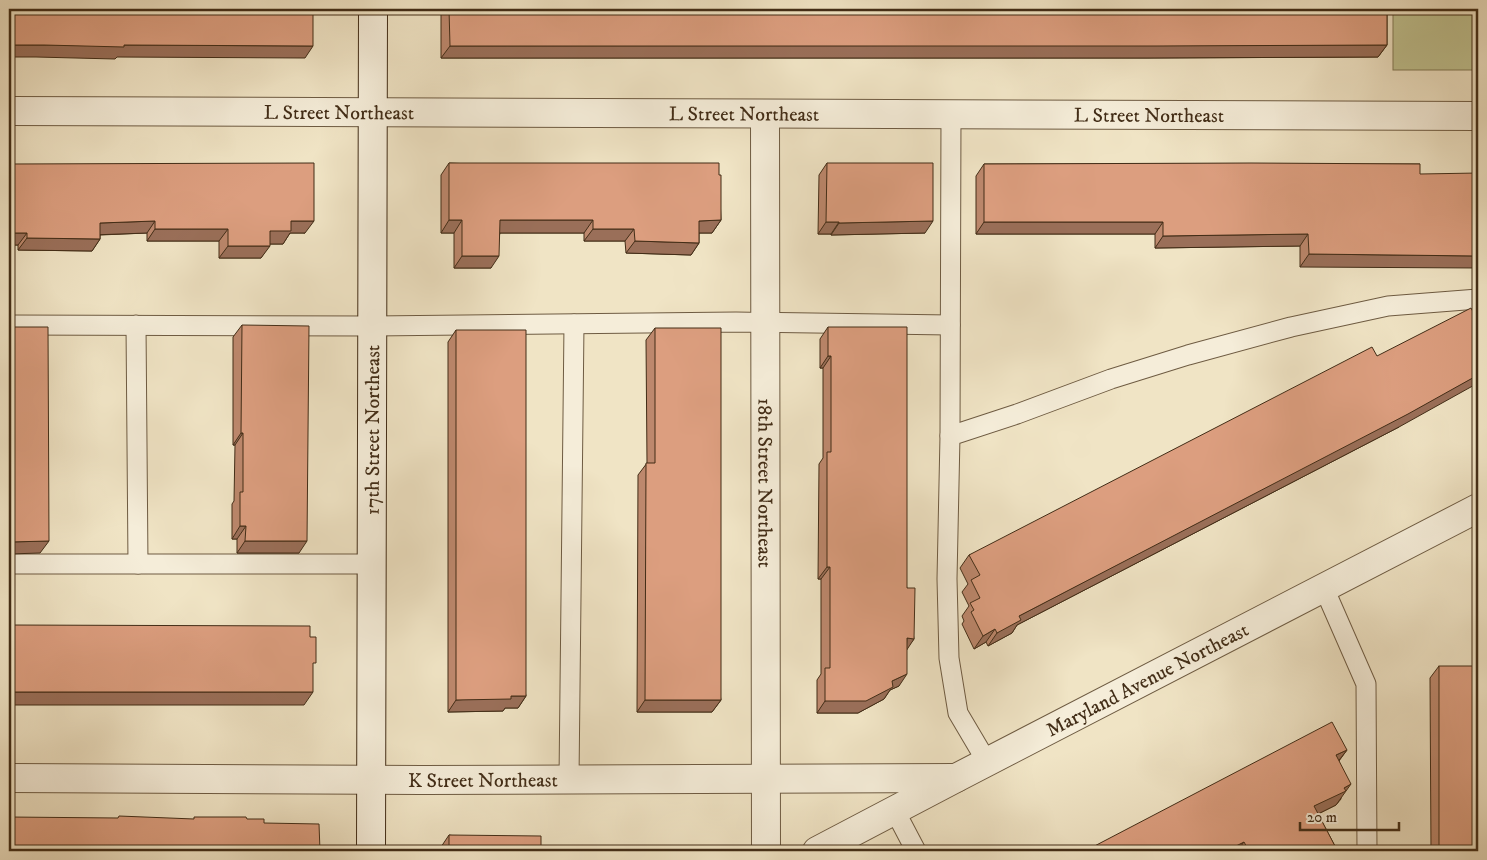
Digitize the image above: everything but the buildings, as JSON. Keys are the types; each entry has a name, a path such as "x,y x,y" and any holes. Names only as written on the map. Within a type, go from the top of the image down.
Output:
{"street":[{"name":"17th Street Northeast","path":"372,9 372,851"},
{"name":"L Street Northeast","path":"9,111 1478,116"},
{"name":"18th Street Northeast","path":"765,114 766,851"},
{"name":"Maryland Avenue Northeast","path":"817,851 1478,508"},
{"name":"K Street Northeast","path":"9,778 372,780 956,778"}],"lane":[{"path":"951,114 950,436 947,579 950,658 958,713 987,762"},
{"path":"950,436 1017,414 1110,379 1188,354 1291,327 1388,306 1478,299"},
{"path":"9,325 373,326 765,322 950,325"},
{"path":"570,779 574,324"},
{"path":"136,325 138,564"},
{"path":"9,564 372,564"},
{"path":"1324,588 1366,684 1367,851"},
{"path":"895,811 916,851"}],"green space":[{"path":"1393,9 1478,9 1478,70 1393,70"}]}
